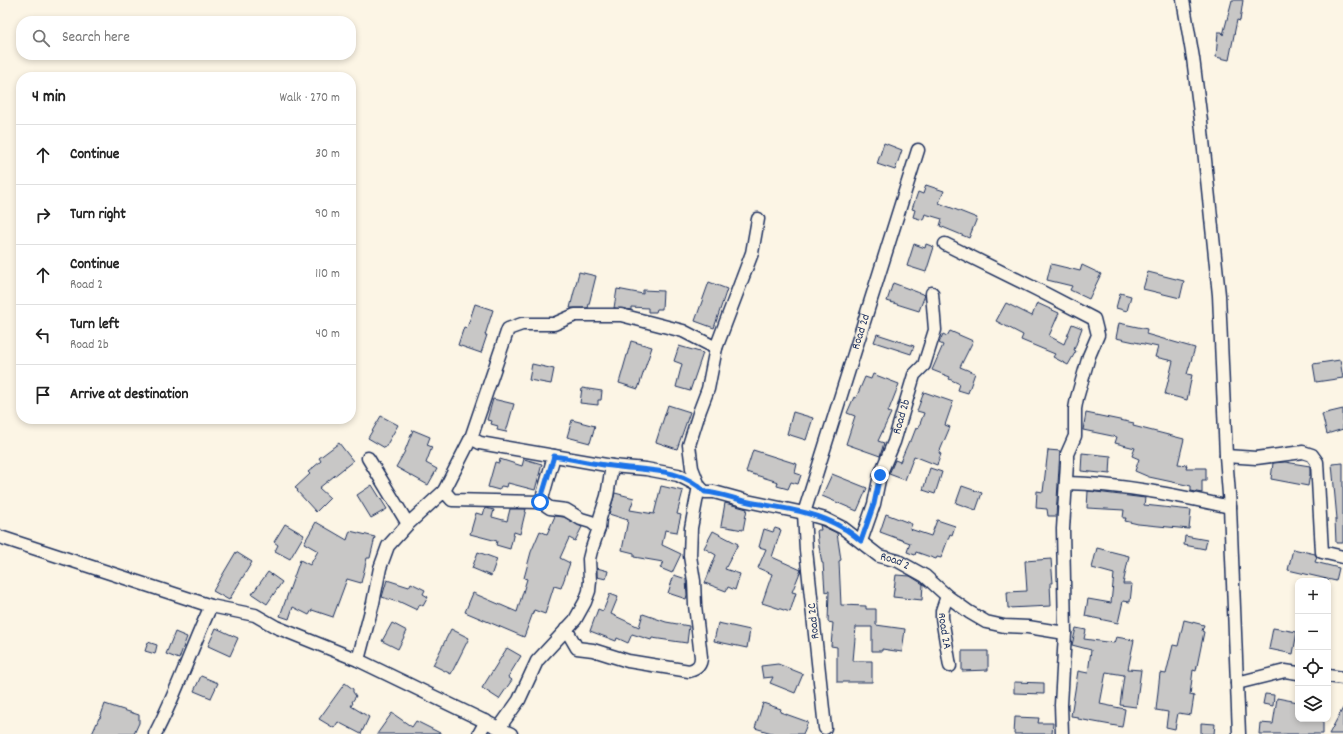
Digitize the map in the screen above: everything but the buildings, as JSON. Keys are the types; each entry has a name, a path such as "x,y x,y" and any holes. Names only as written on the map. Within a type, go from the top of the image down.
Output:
{"street":[{"path":"1183,0 1199,105 1218,288 1226,456 1230,507 1239,734"},
{"name":"Road 2d","path":"804,513 918,150"},
{"path":"566,629 577,648 593,650 628,661 689,671 696,670 699,665 701,657 695,605 694,581 690,556 691,528 699,486 692,468 689,445 708,389 716,348 752,253 758,220"},
{"path":"944,244 1038,290 1094,320 1098,335 1089,356 1077,398 1075,409 1075,436 1068,454 1063,529 1065,633 1061,705 1062,734"},
{"name":"Road 2b","path":"861,541 874,504 880,475 894,442 914,375 924,365 935,330 932,293"},
{"path":"358,660 373,603 380,568 388,546 408,524 444,491 471,438 508,329 522,324 554,324 575,315 621,315 683,331 716,348"},
{"name":"Road 2","path":"471,438 480,443 612,466 646,469 678,475 699,486 705,492 714,492 747,502 804,513 825,519 843,528 879,556 898,562 925,576 947,596 986,622 1004,626 1028,627 1065,633"},
{"path":"1226,456 1256,458 1303,452 1312,455 1316,462 1322,552 1343,557"},
{"path":"540,502 554,456"},
{"path":"368,458 408,524"},
{"path":"499,728 519,700 537,661 575,620 585,602 589,590 590,555 607,496 612,466"},
{"path":"1066,482 1128,487 1230,507"},
{"path":"444,491 452,500 540,502 550,508 566,510 581,519 591,522 599,528"},
{"name":"Road 2C","path":"804,513 806,550 825,728"},
{"path":"0,538 211,606 254,615 276,627 358,660 511,734"},
{"name":"Road 2A","path":"947,596 942,618 950,666"},
{"path":"155,734 176,691 211,606"},
{"path":"1237,683 1286,672 1295,673"},
{"path":"1331,676 1343,678"},
{"path":"479,734 486,721"}],"route":[{"path":"540,502 554,456 678,475 699,486 705,492 714,492 747,502 804,513 825,519 843,528 861,541 874,504 880,475"}]}
